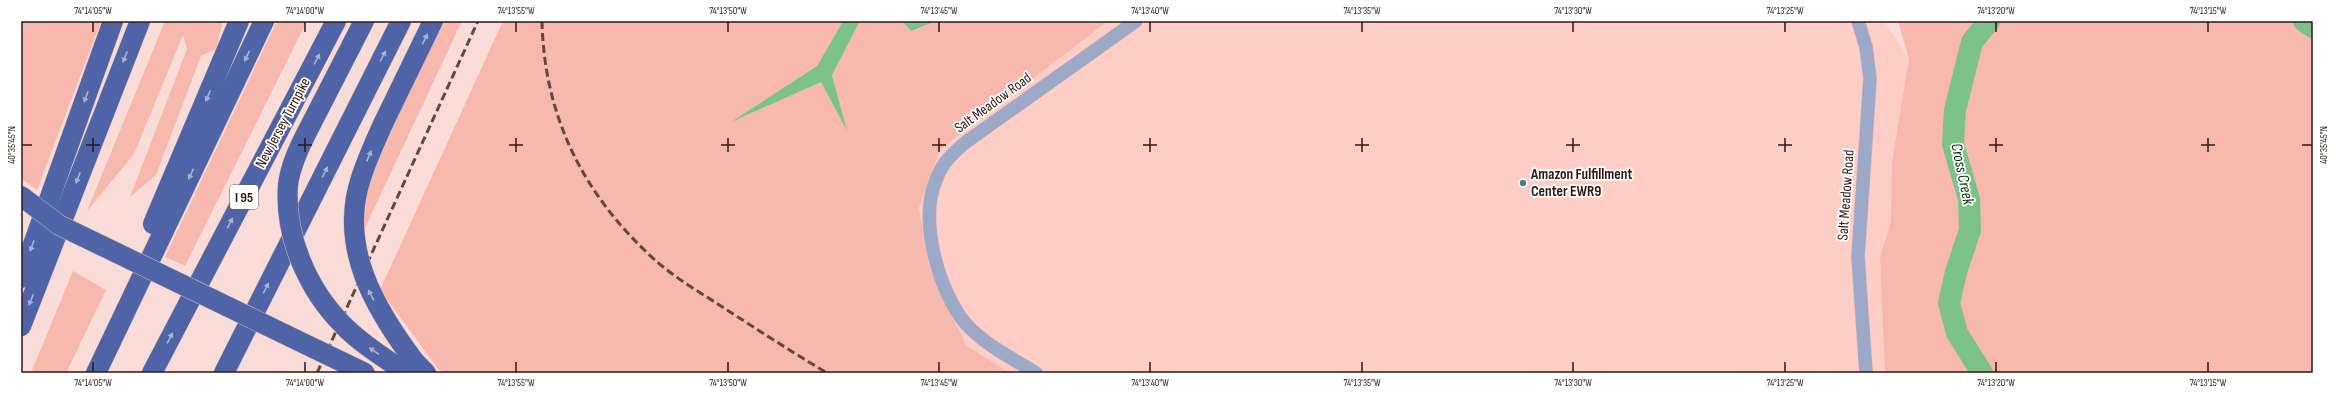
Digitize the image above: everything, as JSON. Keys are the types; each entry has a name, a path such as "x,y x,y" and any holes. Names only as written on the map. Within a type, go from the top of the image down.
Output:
{"highway":[{"path":"21,278 113,21"},
{"path":"21,326 140,21"},
{"path":"92,373 239,21"},
{"path":"96,373 264,21"},
{"name":"New Jersey Turnpike","path":"152,373 336,21"},
{"path":"364,21 306,134 292,168 288,204 292,232 304,268 319,296 343,326 363,343 414,370"},
{"path":"224,373 401,21"},
{"path":"414,370 367,287 360,265 354,219 360,179 383,124 433,21"},
{"path":"21,196 59,225 364,373"},
{"path":"21,209 55,233 85,250 343,373"}],"street":[{"name":"Salt Meadow Road","path":"1036,373 980,337 965,322 952,303 942,277 931,237 929,209 932,190 943,164 966,142 1136,21"},
{"name":"Salt Meadow Road","path":"1858,21 1866,47 1870,73 1858,257 1866,373"}],"shaded area":[{"path":"21,21 101,21 37,190 21,178"},
{"path":"165,21 223,21 216,49 201,56 156,175 130,197 187,49 183,35 134,154 87,211"},
{"path":"277,21 307,21 185,266 165,257"},
{"path":"441,21 462,21 364,230 368,183"},
{"path":"503,21 843,21 817,66 734,120 821,82 846,128 832,75 860,21 902,21 911,31 938,21 1108,21 940,150 919,208 929,267 966,345 1009,373 450,373 439,370 380,290"},
{"path":"843,21 860,21 832,75 847,131 821,82 731,122 817,66"},
{"path":"902,21 937,21 911,31"},
{"path":"1108,21 1884,21 1909,59 1892,162 1891,222 1880,257 1885,373 1009,373 966,345 929,267 919,208 940,151"},
{"path":"1898,21 2313,21 2313,373 1885,373 1880,257 1891,222 1892,162 1909,59"},
{"path":"73,271 106,290 66,373 31,373"}],"waterway":[{"name":"Cross Creek","path":"1982,373 1957,333 1949,303 1956,272 1970,230 1969,199 1953,144 1955,110 1972,42 1989,21"},
{"path":"2304,21 2313,27"}],"railway":[{"path":"317,373 478,21"},
{"path":"542,21 545,56 551,90 560,122 573,152 589,182 608,209 630,235 655,260 671,273 762,333 827,373"}],"place":[{"name":"Amazon Fulfillment Center EWR9","path":"1523,183"}]}
